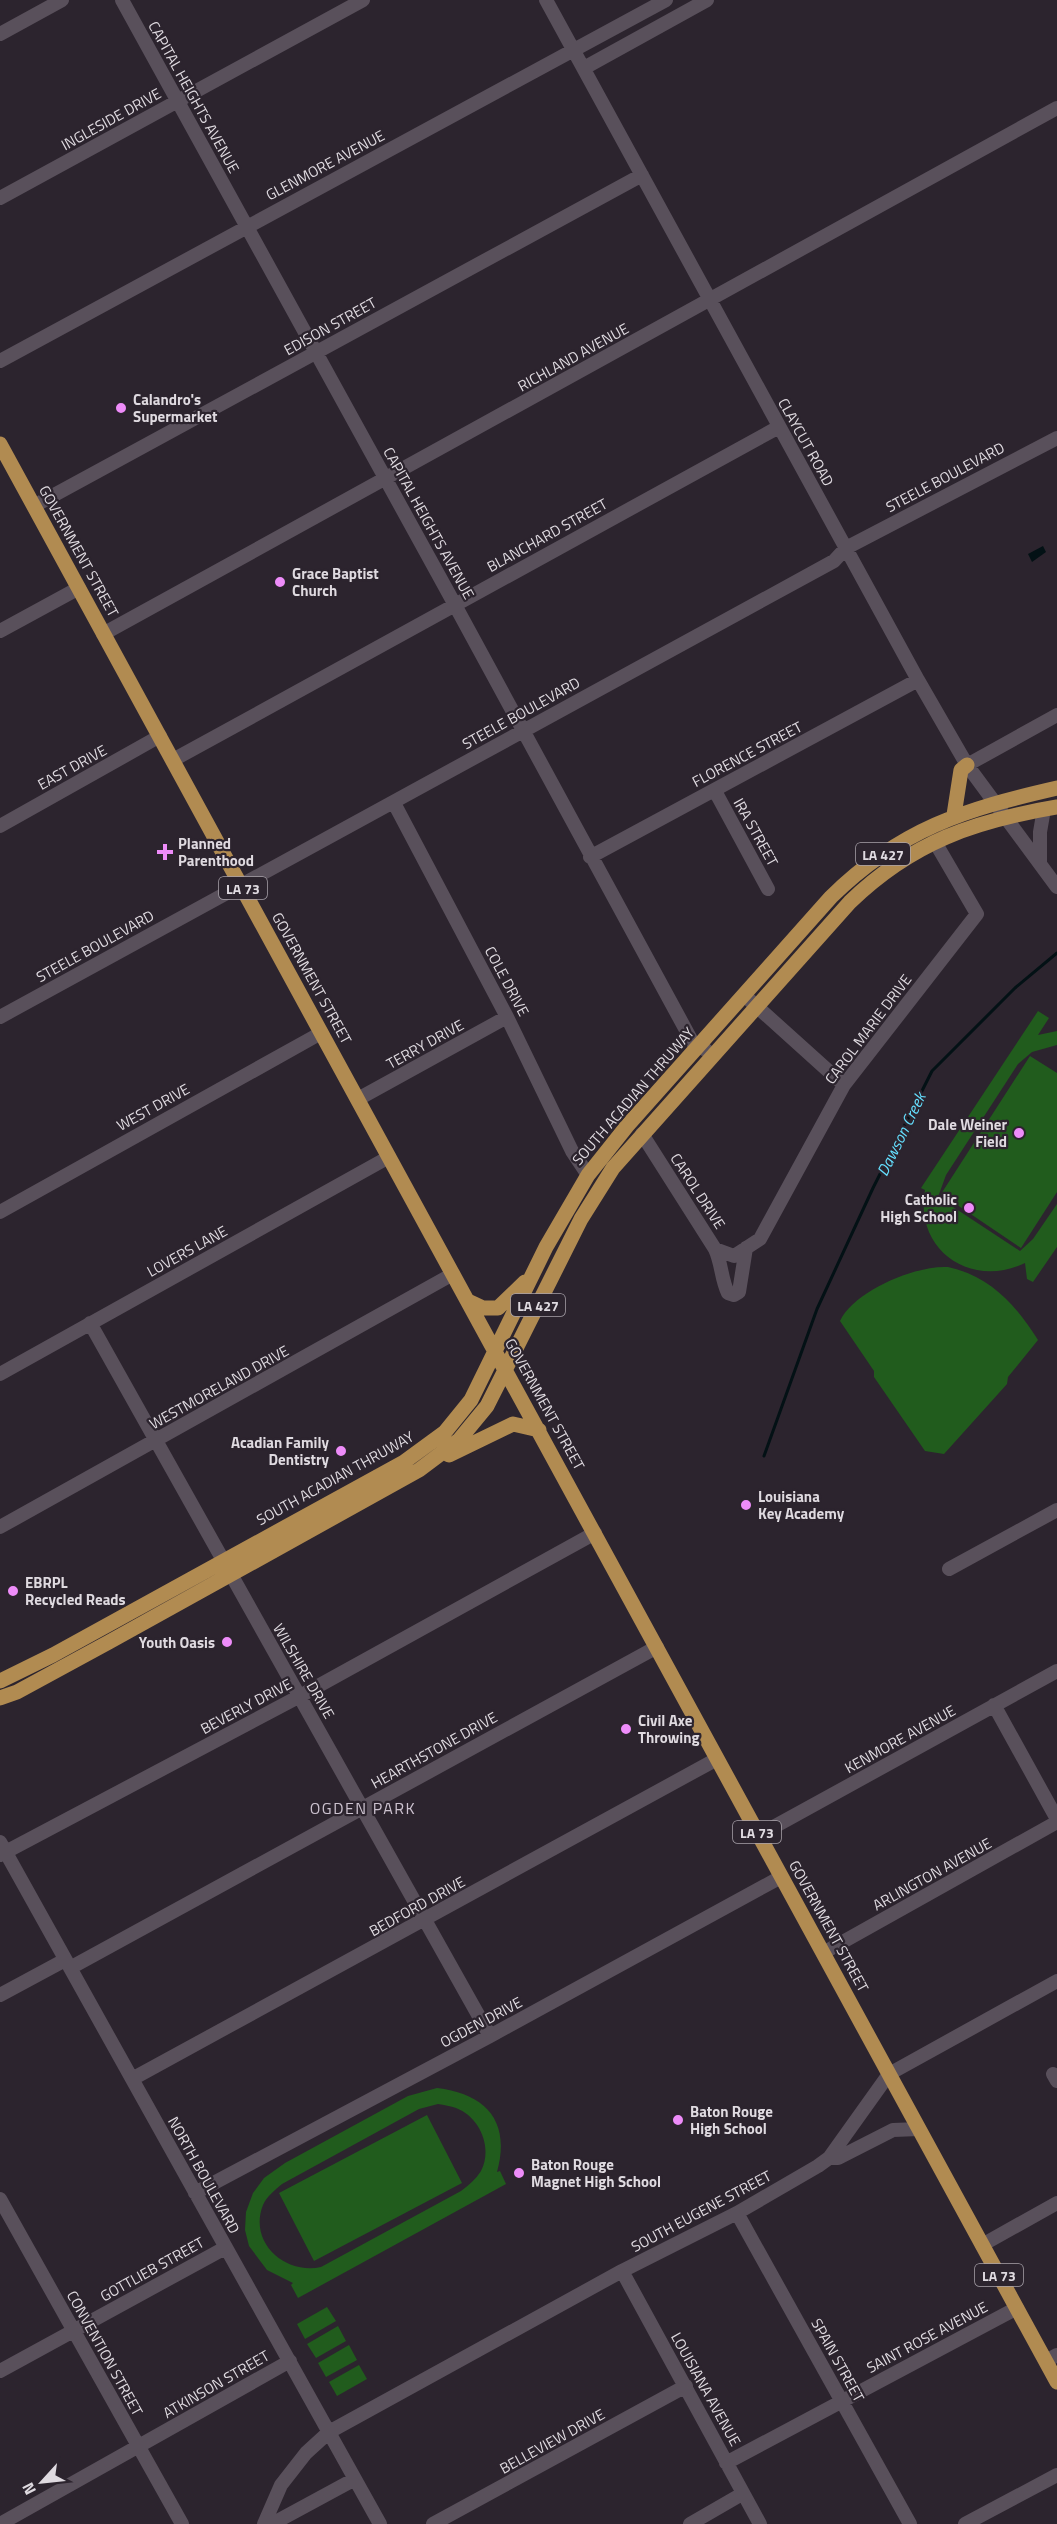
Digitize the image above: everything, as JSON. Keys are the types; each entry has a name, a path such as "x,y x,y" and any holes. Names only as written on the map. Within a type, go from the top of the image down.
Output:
{"main road":[{"name":"GOVERNMENT STREET","path":"0,444 982,2245 1017,2308 1051,2358 1057,2382"},
{"path":"954,815 961,770 967,765"},
{"name":"SOUTH ACADIAN THRUWAY","path":"0,1681 404,1462 432,1443 455,1421 471,1400 565,1211 588,1175 627,1126 831,897 859,872 909,837 954,815 996,802 1057,788"},
{"name":"LA 427","path":"0,1698 17,1692 374,1497 440,1456 475,1424 506,1371 581,1219 613,1168 756,1006 864,889 893,866 935,842 970,826 1006,816 1050,808"},
{"path":"468,1301 483,1308 498,1308 534,1274"},
{"path":"440,1456 454,1454 513,1424 538,1430"}],"street":[{"path":"0,34 62,0"},
{"name":"CAPITAL HEIGHTS AVENUE","path":"122,0 455,604 693,1043 713,1054"},
{"name":"INGLESIDE DRIVE","path":"0,198 363,0"},
{"name":"CLAYCUT ROAD","path":"546,0 918,680 967,765 1057,887"},
{"name":"GLENMORE AVENUE","path":"0,361 666,0"},
{"path":"584,69 707,0"},
{"name":"RICHLAND AVENUE","path":"104,633 1057,108"},
{"name":"EDISON STREET","path":"34,506 642,175"},
{"name":"BLANCHARD STREET","path":"173,760 779,427"},
{"name":"STEELE BOULEVARD","path":"0,1017 834,561 846,548 1057,438"},
{"path":"0,631 79,588"},
{"name":"FLORENCE STREET","path":"590,856 715,791 918,680"},
{"path":"967,765 1057,715"},
{"name":"EAST DRIVE","path":"0,826 160,736"},
{"name":"IRA STREET","path":"715,791 768,889"},
{"name":"COLE DRIVE","path":"394,803 507,1017 572,1151 588,1175"},
{"path":"1040,863 1040,832 1050,808"},
{"name":"CAROL MARIE DRIVE","path":"740,1252 760,1239 844,1085 977,914 935,842"},
{"path":"744,995 844,1085"},
{"name":"TERRY DRIVE","path":"358,1100 507,1017"},
{"name":"WEST DRIVE","path":"0,1212 321,1033"},
{"name":"CAROL DRIVE","path":"642,1134 715,1249 740,1252"},
{"name":"LOVERS LANE","path":"0,1374 389,1157"},
{"path":"715,1249 721,1263 724,1286 728,1293 734,1295 739,1292 742,1284 740,1252"},
{"name":"WESTMORELAND DRIVE","path":"0,1527 453,1274"},
{"name":"WILSHIRE DRIVE","path":"90,1323 490,2036"},
{"path":"949,1569 1057,1510"},
{"name":"BEVERLY DRIVE","path":"2,1850 300,1696 595,1533"},
{"name":"HEARTHSTONE DRIVE","path":"0,1995 68,1964 363,1808 657,1647"},
{"name":"KENMORE AVENUE","path":"759,1835 1057,1671"},
{"path":"994,1705 1057,1821"},
{"name":"BEDFORD DRIVE","path":"132,2079 717,1759"},
{"name":"ARLINGTON AVENUE","path":"823,1953 1057,1821"},
{"name":"NORTH BOULEVARD","path":"2,1850 68,1964 380,2524"},
{"name":"OGDEN DRIVE","path":"195,2193 490,2036 781,1876"},
{"name":"SOUTH EUGENE STREET","path":"264,2524 281,2485 306,2453 329,2432 622,2271 736,2213 829,2158 889,2074 1057,1981"},
{"path":"829,2158 838,2158 893,2130 919,2129"},
{"name":"CONVENTION STREET","path":"0,2199 182,2524"},
{"path":"982,2245 1057,2202"},
{"name":"SPAIN STREET","path":"736,2213 910,2524"},
{"name":"GOTTLIEB STREET","path":"0,2371 225,2248"},
{"name":"LOUISIANA AVENUE","path":"622,2271 760,2524"},
{"name":"SAINT ROSE AVENUE","path":"726,2463 1017,2308"},
{"name":"ATKINSON STREET","path":"0,2524 290,2361"},
{"name":"BELLEVIEW DRIVE","path":"433,2524 686,2386"},
{"path":"965,2524 1057,2475"},
{"path":"272,2524 356,2479"},
{"path":"690,2524 742,2494"}],"green space":[{"path":"1038,1011 1049,1018 1038,1035 1057,1031 1057,1045 1032,1052 1018,1064 946,1175 938,1197 1020,1251 1033,1239 1057,1204 1057,1247 1033,1282 1027,1279 1025,1263 1005,1270 985,1271 967,1267 951,1259 938,1247 929,1231 924,1212 925,1190 921,1188"},
{"name":"Dale Weiner Field","path":"1030,1056 1057,1073 1057,1192 1021,1248 941,1194"},
{"path":"948,1267 977,1277 989,1285 1021,1315 1038,1340 1008,1377 1007,1384 944,1454 925,1451 874,1377 874,1371 840,1321 847,1310 858,1300 887,1282 920,1270"},
{"path":"437,2088 469,2096 481,2104 491,2113 497,2125 500,2154 497,2172 500,2171 506,2184 298,2298 291,2285 293,2283 267,2270 249,2246 245,2230 246,2212 253,2193 264,2178 285,2163 408,2096","holes":["438,2104 454,2107 464,2112 472,2118 482,2134 486,2153 484,2162 481,2171 470,2184 321,2267 295,2266 283,2261 273,2253 261,2232 260,2219 263,2205 274,2191 282,2184 419,2109"]},
{"path":"427,2115 462,2183 314,2261 279,2193"},
{"path":"327,2307 336,2321 305,2339 297,2324"},
{"path":"338,2326 346,2341 316,2358 307,2344"},
{"path":"349,2345 357,2360 326,2377 318,2363"},
{"path":"359,2365 367,2379 337,2396 329,2382"}],"shaded area":[{"path":"1043,546 1046,552 1032,562 1028,554"}],"waterway":[{"name":"Dawson Creek","path":"764,1456 817,1309 873,1188 932,1071 1015,988 1057,953"}],"place":[{"name":"Calandro's Supermarket","path":"121,408"},
{"name":"Grace Baptist Church","path":"280,582"},
{"name":"Planned Parenthood","path":"165,852"},
{"name":"Dale Weiner Field","path":"1019,1133"},
{"name":"Catholic High School","path":"969,1208"},
{"name":"Acadian Family Dentistry","path":"341,1451"},
{"name":"Louisiana Key Academy","path":"746,1505"},
{"name":"EBRPL Recycled Reads","path":"13,1591"},
{"name":"Youth Oasis","path":"227,1642"},
{"name":"Civil Axe Throwing","path":"626,1729"},
{"name":"Baton Rouge High School","path":"678,2120"},
{"name":"Baton Rouge Magnet High School","path":"519,2173"}],"district":[{"name":"OGDEN PARK","path":"363,1808"}]}
